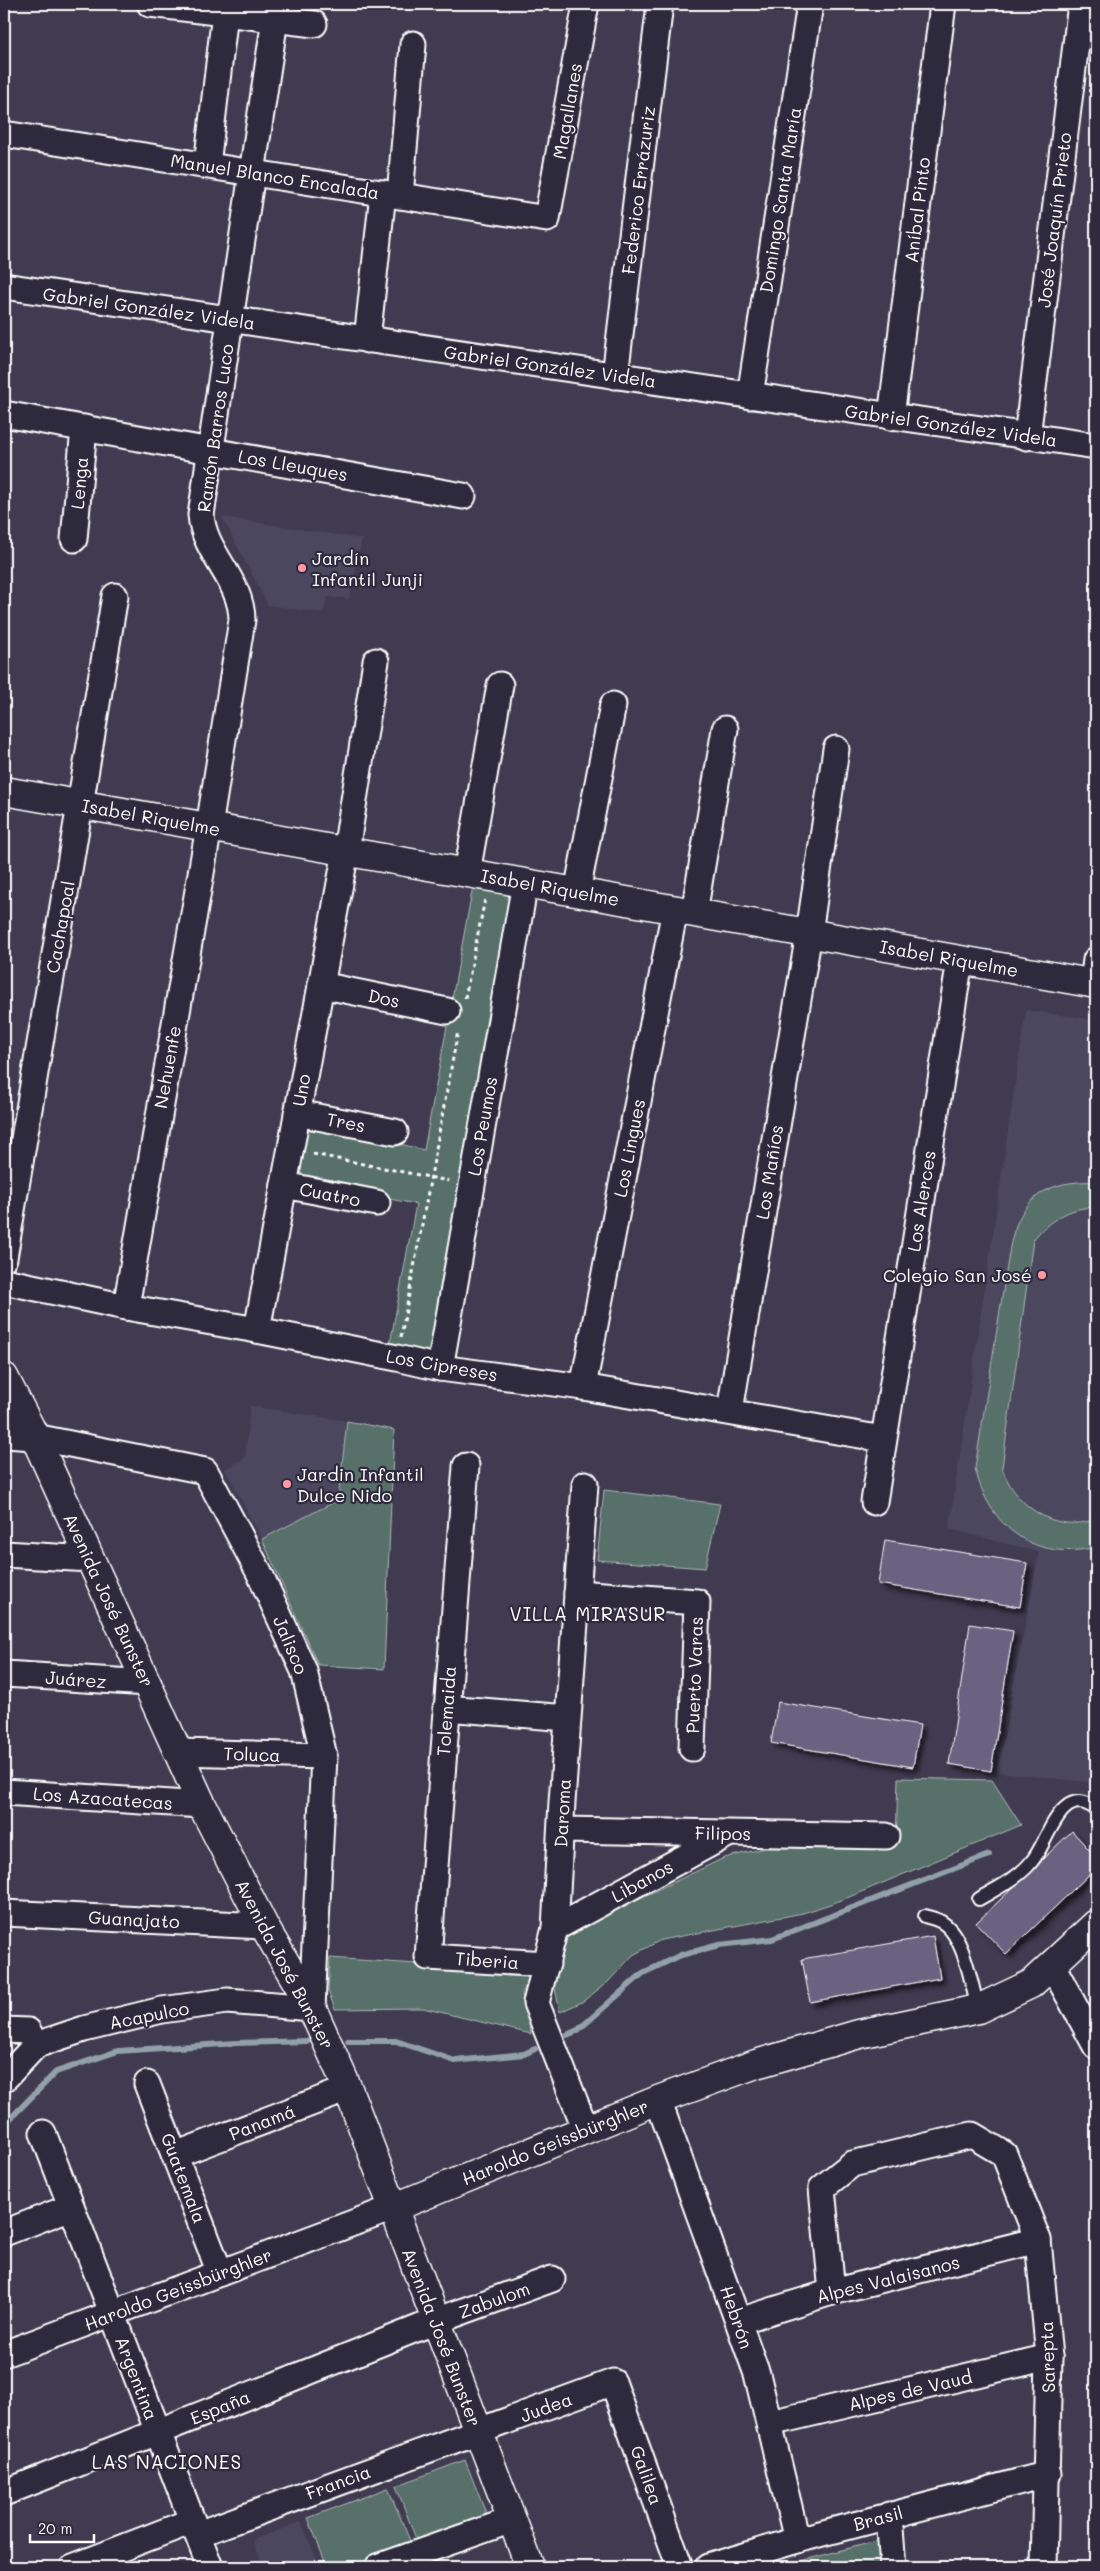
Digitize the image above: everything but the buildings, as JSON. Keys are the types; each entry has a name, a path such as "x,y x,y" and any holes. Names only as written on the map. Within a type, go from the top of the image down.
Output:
{"street":[{"path":"150,4 314,24"},
{"name":"Magallanes","path":"547,219 586,4"},
{"name":"Federico Errázuriz","path":"616,376 660,4"},
{"name":"Domingo Santa María","path":"750,396 810,4"},
{"name":"Aníbal Pinto","path":"891,416 943,4"},
{"name":"José Joaquín Prieto","path":"1027,437 1081,4"},
{"path":"207,164 225,13"},
{"name":"Ramón Barros Luco","path":"209,827 242,607 238,594 202,529 201,515 275,19"},
{"path":"367,340 392,194 413,44"},
{"name":"Manuel Blanco Encalada","path":"4,134 207,164 547,219"},
{"name":"Gabriel González Videla","path":"4,286 1096,446"},
{"name":"Los Lleuques","path":"4,414 463,496"},
{"name":"Lenga","path":"74,539 84,428"},
{"name":"Cachapoal","path":"4,1258 116,596"},
{"name":"Uno","path":"257,1330 346,851 376,661"},
{"path":"478,874 500,685"},
{"path":"577,892 612,705"},
{"name":"Los Lingues","path":"583,1387 724,729"},
{"name":"Los Mañíos","path":"730,1411 809,933 836,749"},
{"name":"Isabel Riquelme","path":"4,791 960,960 1095,976"},
{"name":"Nehuenfe","path":"126,1307 209,827"},
{"name":"Los Peumos","path":"440,1368 525,883"},
{"name":"Los Alerces","path":"874,1502 960,960"},
{"name":"Dos","path":"321,985 457,1012"},
{"name":"Tres","path":"297,1113 395,1132"},
{"name":"Cuatro","path":"284,1185 377,1203"},
{"name":"Los Cipreses","path":"4,1280 126,1307 257,1330 440,1368 583,1387 883,1439"},
{"name":"Avenida José Bunster","path":"4,1377 35,1437 202,1805 264,1926 312,2008 348,2089 530,2567"},
{"path":"4,1436 35,1437"},
{"name":"Jalisco","path":"35,1437 205,1471 259,1572 304,1671 324,1756 312,2008"},
{"name":"Tolemaida","path":"428,1957 466,1466"},
{"name":"Daroma","path":"585,1484 567,1718 555,1928 536,2003 586,2130"},
{"path":"4,1554 90,1559"},
{"name":"Puerto Varas","path":"577,1593 697,1602 692,1748"},
{"name":"Juárez","path":"4,1674 148,1683"},
{"path":"446,1708 567,1718"},
{"name":"Toluca","path":"179,1752 324,1756"},
{"name":"Los Azacatecas","path":"4,1792 202,1805"},
{"name":"Filipos","path":"561,1830 886,1836"},
{"name":"Libanos","path":"555,1928 728,1834"},
{"name":"Guanajato","path":"4,1913 264,1926"},
{"name":"Haroldo Geissbürghler","path":"4,2354 393,2208 658,2100 756,2064 859,2034 978,2009 1031,1984 1096,1924"},
{"name":"Tiberia","path":"428,1957 547,1964"},
{"path":"1052,1965 1096,2046"},
{"name":"Acapulco","path":"4,2079 36,2045 84,2029 145,2014 227,2001 312,2008"},
{"path":"4,2030 28,2031 36,2045"},
{"name":"Guatemala","path":"147,2084 220,2273"},
{"name":"Panamá","path":"175,2155 348,2089"},
{"name":"Hebrón","path":"658,2100 739,2321 770,2423 797,2540"},
{"name":"Argentina","path":"43,2133 210,2567"},
{"name":"Sarepta","path":"832,2292 822,2188 852,2164 972,2135 1004,2154 1038,2240 1049,2357 1048,2474 1044,2567"},
{"path":"4,2233 71,2207"},
{"name":"Alpes Valaisanos","path":"739,2321 832,2292 1038,2240"},
{"name":"Zabulom","path":"436,2321 552,2279"},
{"name":"España","path":"4,2493 436,2321"},
{"name":"Alpes de Vaud","path":"770,2423 1049,2357"},
{"name":"Judea","path":"478,2430 613,2382"},
{"name":"Galilea","path":"613,2382 680,2567"},
{"name":"Francia","path":"73,2567 195,2528 478,2430"},
{"name":"Brasil","path":"708,2567 797,2540 1048,2474"},
{"path":"889,2515 893,2567"},
{"path":"378,2567 512,2520"}],"lane":[{"path":"978,1899 1021,1872 1032,1862 1041,1849 1055,1818 1061,1811 1077,1803 1086,1804 1096,1809"},
{"path":"925,1916 944,1923 956,1938 968,1965 978,2009"}],"path":[{"path":"397,1358 457,1012 478,874"},
{"path":"291,1149 472,1185"}],"shaded area":[{"name":"Jardín Infantil Junji","path":"222,517 362,539 349,599 328,597 322,613 268,605"},
{"name":"Colegio San José","path":"1026,1010 1096,1020 1096,1783 997,1772 1039,1552 949,1529"},
{"name":"Jardin Infantil Dulce Nido","path":"250,1406 347,1421 338,1500 262,1539 225,1469 245,1458"},
{"path":"301,2522 320,2567 263,2567 253,2540"}],"green space":[{"path":"473,886 517,893 436,1354 390,1344 416,1204 294,1181 304,1120 424,1150"},
{"path":"1096,1182 1096,1207 1077,1209 1061,1216 1046,1226 1033,1240 1002,1468 1008,1482 1017,1495 1039,1514 1052,1520 1066,1523 1081,1523 1096,1519 1096,1547 1074,1550 1053,1549 1035,1544 1018,1536 1003,1523 991,1508 975,1468 1014,1230 1020,1216 1038,1195 1063,1184"},
{"path":"347,1421 394,1430 384,1669 318,1665 262,1539 338,1500"},
{"path":"604,1490 720,1504 705,1568 597,1560"},
{"path":"898,1778 992,1780 1021,1825 842,1900 803,1913 661,1940 633,1955 608,1982 582,2002 560,2012 554,1984 567,1933 724,1858 765,1848 896,1844"},
{"path":"330,1958 531,1972 522,1994 531,2034 423,2008 335,2009 328,1991"},
{"path":"465,2460 489,2521 419,2547 396,2486"},
{"path":"388,2488 413,2548 362,2567 327,2567 308,2518"},
{"path":"888,2538 890,2567 778,2567"}],"waterway":[{"path":"567,2035 578,2030 643,1973 681,1955 719,1945 772,1939 989,1855"},
{"path":"4,2125 56,2072 118,2051 237,2043 308,2041"},
{"path":"348,2041 396,2041 455,2061 524,2054 535,2049"}],"place":[{"name":"Jardín Infantil Junji","path":"302,568"},
{"name":"Colegio San José","path":"1042,1275"},
{"name":"Jardin Infantil Dulce Nido","path":"287,1484"}],"district":[{"name":"VILLA MIRASUR","path":"588,1613"},
{"name":"LAS NACIONES","path":"167,2461"}]}
